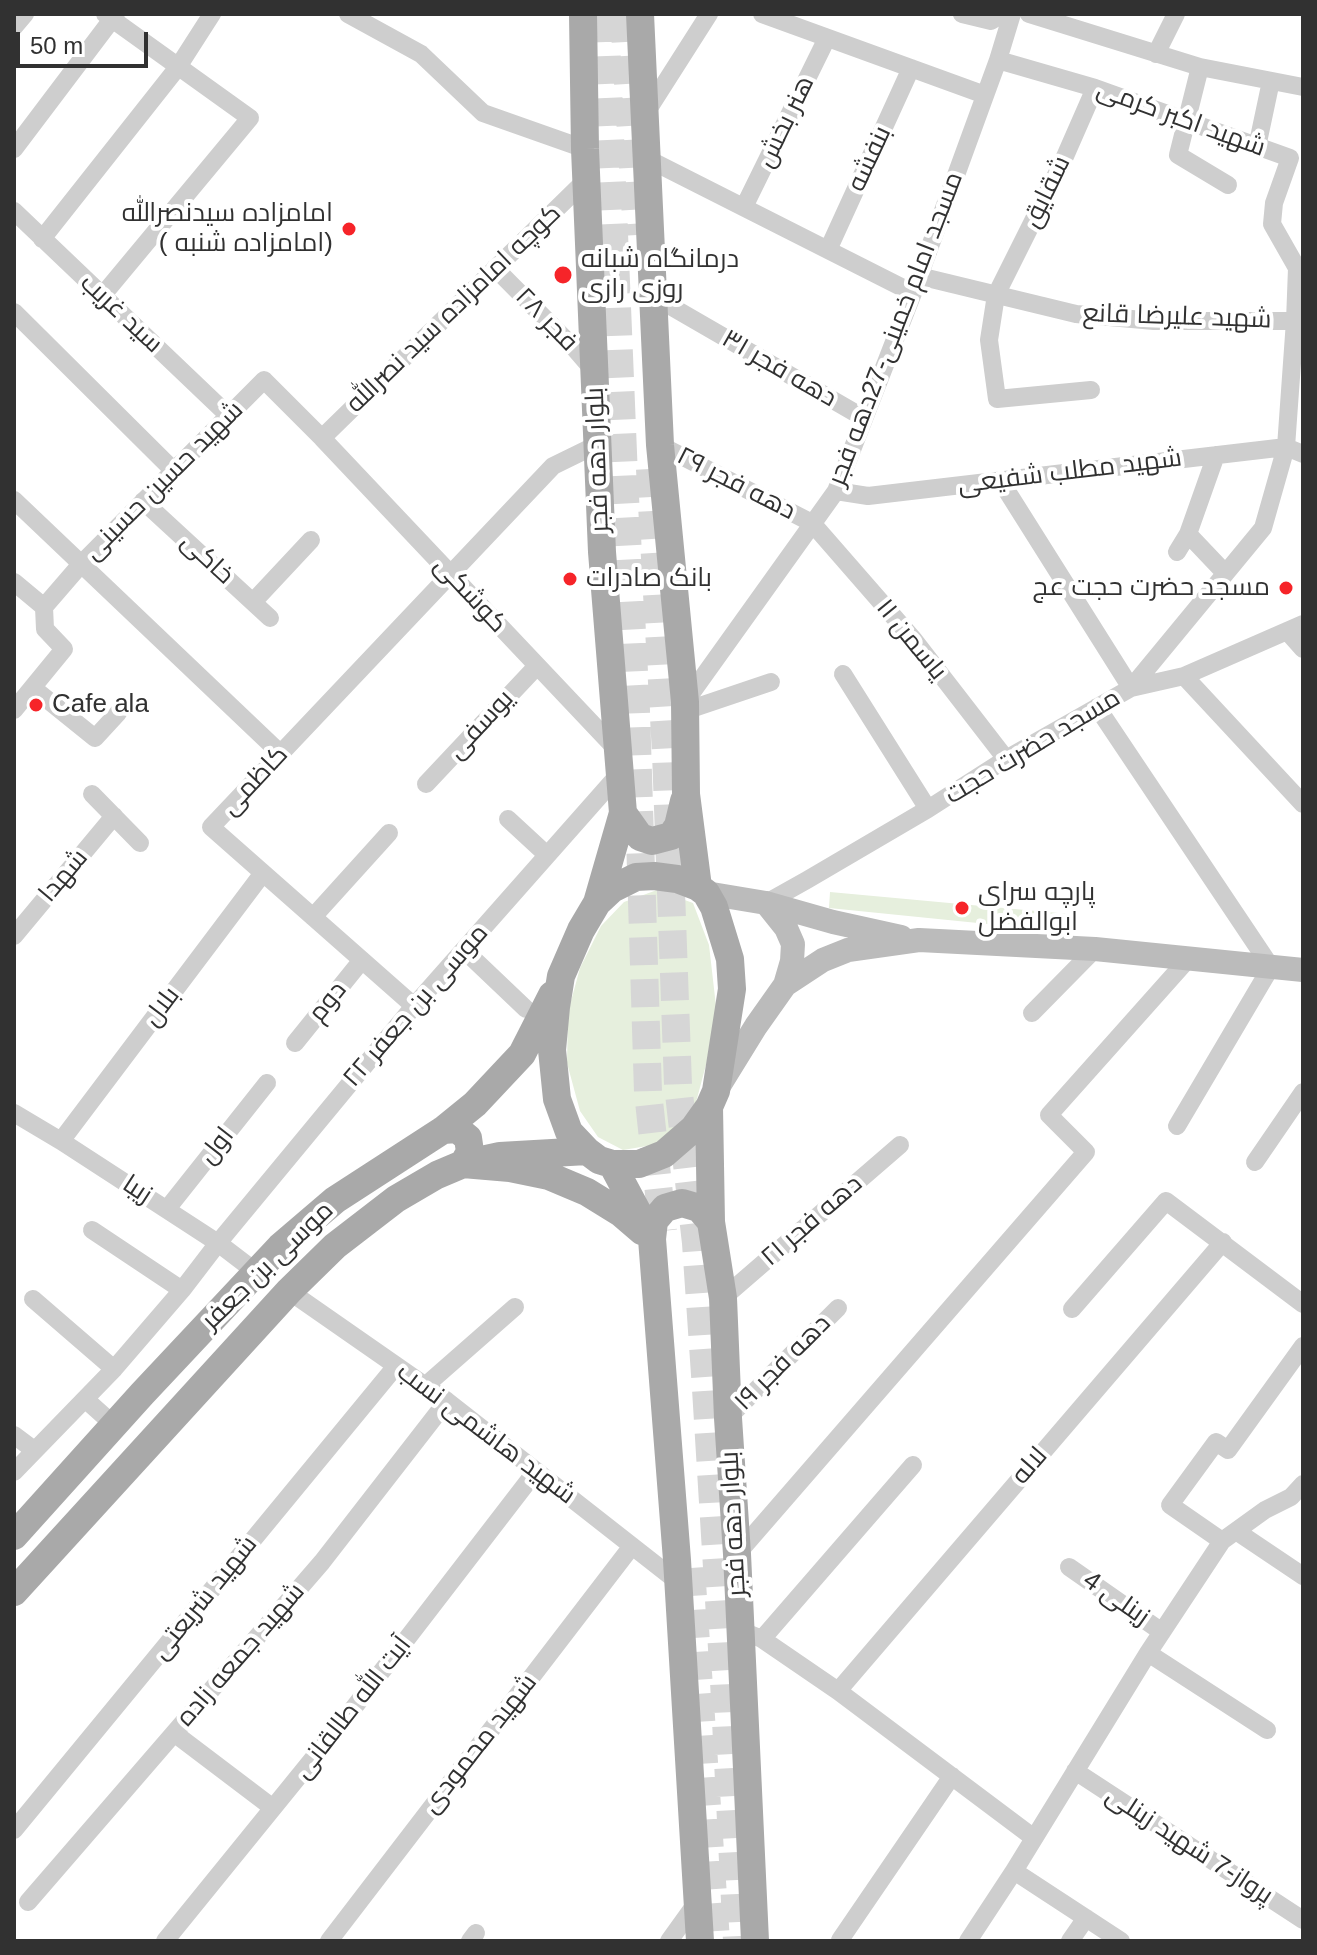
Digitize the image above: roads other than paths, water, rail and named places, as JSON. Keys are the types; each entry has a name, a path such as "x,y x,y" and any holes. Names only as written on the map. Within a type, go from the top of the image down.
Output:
{"main road":[{"name":"بلوار دهه فجر","path":"583,14 586,180 602,552 623,813 597,903"},
{"path":"640,14 660,445 685,706 686,794 702,890 714,907 723,934 730,959 732,989 712,1099"},
{"path":"623,813 640,837 652,841 671,836 678,826 686,794"},
{"path":"652,1239 599,1157 569,1132 557,1099 552,1050 561,976 581,930 597,903 612,889 636,877 677,879 702,890 919,940 1095,949 1303,970"},
{"path":"599,1157 639,1164 664,1154 694,1128 756,1026 785,985 793,944 786,928 766,903"},
{"path":"785,985 823,960 848,950 919,940"},
{"name":"موسی بن جعفر","path":"14,1536 280,1247 335,1200 443,1130 475,1104 522,1054 561,976"},
{"name":"بلوار دهه فجر","path":"712,1099 711,1222 723,1298 737,1554 751,1635 755,1941"},
{"path":"443,1130 457,1129 468,1138 470,1152 463,1164 510,1168 549,1176 587,1192 621,1213 652,1239"},
{"name":"موسی بن جعفر","path":"19,1580 289,1291 335,1246 396,1199 463,1164 500,1156 599,1157"},
{"path":"700,1941 678,1582 652,1239 654,1221 665,1208 682,1203 699,1208 711,1222"}],"street":[{"path":"14,27 25,14"},
{"path":"42,239 178,67 212,14"},
{"path":"348,14 421,54 483,113 585,149"},
{"path":"644,117 709,14"},
{"path":"762,14 985,95"},
{"path":"962,14 991,21 1002,14"},
{"name":"مسجد امام خمینی-27دهه فجر","path":"685,706 836,491 916,285 1012,14"},
{"path":"1029,14 1200,67 1303,87"},
{"path":"1156,54 1176,14"},
{"path":"14,149 111,16 250,118 102,296"},
{"name":"هنر بخش","path":"744,207 827,38"},
{"name":"شهید اکبر کرمی","path":"998,60 1095,88 1290,158 1274,203 1272,224 1297,268 1299,322"},
{"path":"1200,67 1178,155 1228,185"},
{"name":"بنفشه","path":"828,250 911,68"},
{"path":"1257,147 1271,81"},
{"name":"شقایق","path":"1091,390 997,399 989,340 996,295 1063,161 1095,88"},
{"name":"شهید علیرضا قانع","path":"646,158 828,250 916,285 996,295 1076,314 1154,321 1299,322"},
{"name":"کوچه امامزاده سید نصرالله","path":"322,438 586,180"},
{"name":"سید غریب","path":"14,211 229,416"},
{"name":"فجر ۲۸","path":"495,268 595,372"},
{"name":"دهه فجر ۳۱","path":"653,296 864,418"},
{"path":"14,312 174,471"},
{"name":"مسجد حضرت حجت","path":"766,903 1131,688 1263,528 1294,450 1299,322"},
{"name":"شهید حسین حسینی","path":"44,607 82,563 264,380 322,438"},
{"name":"کوشکی","path":"322,438 537,666 619,762"},
{"name":"کاظمی","path":"414,1006 211,827 553,466 598,444"},
{"name":"دهه فجر ۲۹","path":"660,445 812,523"},
{"name":"شهید مطلب شفیعی","path":"836,491 868,496 1216,455 1294,450"},
{"path":"1177,552 1188,534 1216,455"},
{"path":"1000,480 1131,688 1184,676 1295,627 1303,649"},
{"path":"14,500 281,754"},
{"name":"خاکی","path":"143,501 270,618"},
{"name":"یاسمن ۱۱","path":"812,523 914,640 1006,759"},
{"path":"1188,534 1225,573"},
{"path":"253,602 311,540"},
{"path":"14,582 44,607 45,629 64,649 14,710"},
{"name":"یوسفی","path":"426,784 537,666"},
{"path":"843,674 928,809"},
{"path":"1184,676 1303,804"},
{"path":"685,706 771,682"},
{"path":"33,688 95,738 118,713"},
{"path":"1097,707 1271,967 1177,1126"},
{"name":"موسی بن جعفر ۲۲","path":"14,1472 114,1369 182,1290 414,1006 547,855 619,762"},
{"path":"92,794 140,843"},
{"name":"شهدا","path":"14,936 114,816"},
{"path":"508,819 547,855"},
{"path":"313,917 389,833"},
{"name":"بلال","path":"61,1141 263,873"},
{"path":"1032,1013 1095,949"},
{"path":"464,950 526,1009"},
{"path":"737,1554 1086,1152 1049,1115 1189,958"},
{"name":"دوم","path":"295,1043 362,960"},
{"name":"اول","path":"167,1209 267,1083"},
{"path":"1255,1162 1303,1092"},
{"name":"زیبا","path":"14,1113 167,1209 256,1272"},
{"name":"دهه فجر ۲۱","path":"723,1298 900,1145"},
{"path":"1072,1309 1166,1201 1300,1297"},
{"path":"92,1230 182,1290"},
{"name":"لاله","path":"838,1691 1223,1242"},
{"name":"شهید هاشمی نسب","path":"289,1291 447,1401 678,1582"},
{"path":"33,1299 114,1369"},
{"path":"425,1386 515,1307"},
{"name":"دهه فجر ۱۹","path":"728,1418 838,1308"},
{"path":"1303,1346 1228,1450 1216,1442 1170,1505 1303,1576"},
{"name":"شهید شریعتی","path":"14,1830 396,1366"},
{"path":"85,1399 114,1425"},
{"name":"شهید جمعه زاده","path":"28,1902 322,1562 447,1401"},
{"path":"14,1435 34,1450"},
{"path":"913,1465 751,1635 838,1691 1034,1838"},
{"name":"آیت الله طالقانی","path":"165,1941 342,1723 536,1471"},
{"path":"968,1941 1148,1653 1229,1536 1265,1510 1291,1497 1303,1484"},
{"name":"شهید محمودی","path":"329,1941 632,1546"},
{"name":"زینلی 4","path":"1069,1567 1162,1632"},
{"path":"1148,1653 1267,1730"},
{"path":"174,1733 273,1808"},
{"name":"پرواز-7 شهید زینلی","path":"1075,1771 1303,1920"},
{"path":"840,1940 952,1776"},
{"path":"1014,1871 1121,1941"},
{"path":"669,1941 697,1902"},
{"path":"1070,1941 1086,1918"}],"tunnel":[{"path":"605,14 636,711 648,1092 663,1231"},
{"path":"624,14 637,235"},
{"path":"650,469 666,753 678,1085 696,1243 737,1941"},
{"path":"691,1568 716,1941"}],"place":[{"name":"امامزاده سیدنصرالله ( امامزاده شنبه)","path":"349,229"},
{"name":"درمانگاه شبانه روزی رازی","path":"563,275"},
{"name":"بانک صادرات","path":"570,579"},
{"name":"مسجد حضرت حجت عج","path":"1286,588"},
{"name":"Cafe ala","path":"36,705"},
{"name":"پارچه سرای ابوالفضل","path":"962,908"}]}
